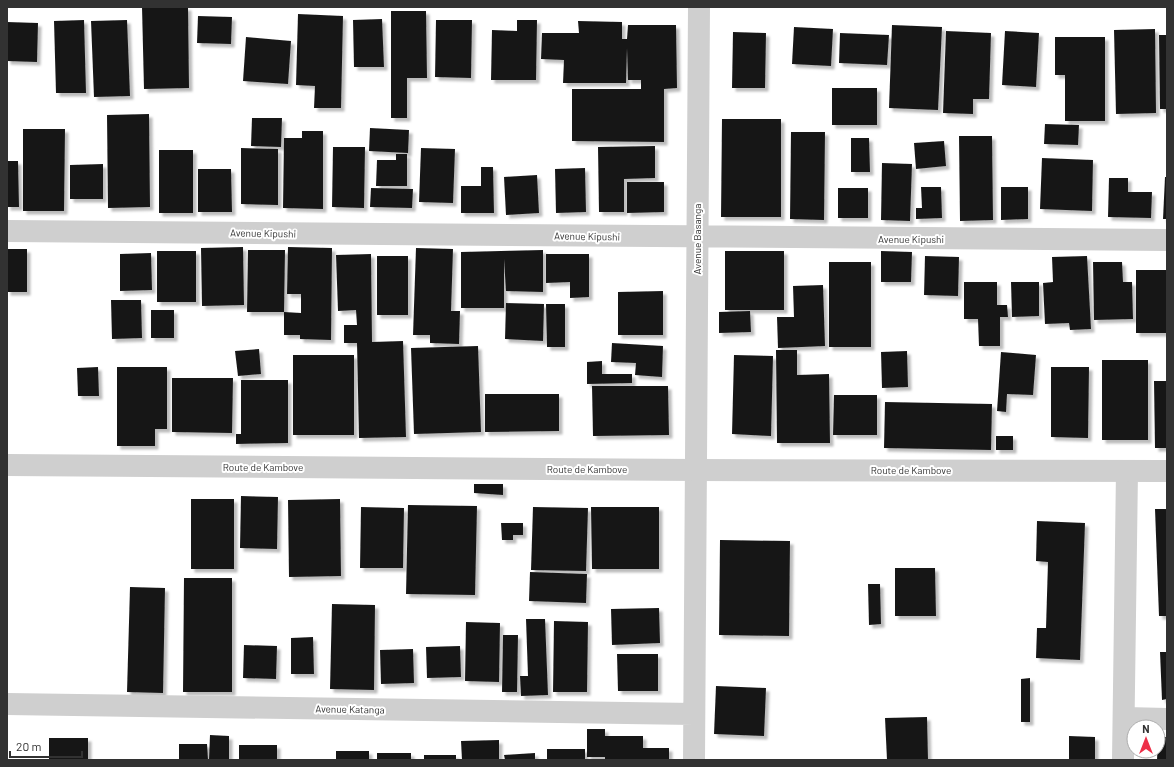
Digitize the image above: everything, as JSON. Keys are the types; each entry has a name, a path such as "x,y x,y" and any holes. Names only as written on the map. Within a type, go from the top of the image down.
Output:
{"street":[{"name":"Avenue Basanga","path":"694,760 699,7"},
{"name":"Avenue Kipushi","path":"7,231 1167,240"},
{"name":"Route de Kambove","path":"7,465 695,470 1167,471"},
{"path":"1123,760 1125,718 1127,471"},
{"name":"Avenue Katanga","path":"7,704 694,714"},
{"path":"1125,718 1167,719"}],"building":[{"path":"142,7 188,7 189,88 144,89"},
{"path":"391,11 426,11 427,78 407,78 407,118 391,118"},
{"path":"298,14 343,16 341,108 314,108 315,86 296,85"},
{"path":"198,16 232,17 231,44 197,43"},
{"path":"382,19 384,67 354,67 353,20"},
{"path":"84,20 86,93 56,93 54,21"},
{"path":"127,20 130,96 94,97 91,21"},
{"path":"436,20 472,20 471,78 435,77"},
{"path":"517,20 537,20 536,80 491,80 492,30 517,31"},
{"path":"578,21 622,22 622,39 627,39 628,25 676,25 677,88 664,89 664,142 572,141 572,89 641,89 641,80 628,80 627,48 626,83 563,83 564,60 541,59 542,33 579,33"},
{"path":"7,22 38,23 37,62 7,61"},
{"path":"892,25 942,27 938,110 889,108"},
{"path":"794,27 833,29 831,66 792,64"},
{"path":"1155,29 1156,113 1116,114 1114,30"},
{"path":"946,31 991,33 989,99 973,99 973,114 943,113"},
{"path":"1005,31 1039,33 1036,87 1002,85"},
{"path":"733,32 766,33 765,88 732,88"},
{"path":"840,33 889,35 887,65 839,63"},
{"path":"1159,35 1167,35 1167,109 1160,109"},
{"path":"246,37 291,41 288,84 243,81"},
{"path":"1055,37 1105,37 1105,121 1065,121 1065,75 1055,75"},
{"path":"832,88 877,88 877,125 832,125"},
{"path":"149,114 150,207 108,208 107,115"},
{"path":"252,118 282,118 281,147 251,146"},
{"path":"722,119 781,119 781,217 721,217"},
{"path":"1045,124 1079,125 1078,145 1044,144"},
{"path":"370,128 409,130 408,153 369,151"},
{"path":"23,129 65,129 64,211 23,211"},
{"path":"302,131 323,131 323,209 283,208 284,138 302,138"},
{"path":"791,132 825,132 824,220 790,219"},
{"path":"959,136 992,136 993,220 960,221"},
{"path":"851,138 869,138 870,172 851,172"},
{"path":"944,141 946,166 916,169 914,143"},
{"path":"655,146 655,178 624,179 624,212 599,212 598,147"},
{"path":"333,147 365,147 364,208 332,207"},
{"path":"241,148 278,149 278,205 241,204"},
{"path":"421,148 455,149 453,203 419,202"},
{"path":"159,150 193,150 193,213 159,213"},
{"path":"396,154 407,154 407,186 376,186 377,160 396,160"},
{"path":"1042,158 1093,160 1092,211 1040,209"},
{"path":"7,161 18,161 19,207 7,207"},
{"path":"882,163 912,164 910,221 881,220"},
{"path":"103,164 103,199 70,199 70,165"},
{"path":"481,167 493,167 494,213 461,213 461,186 481,186"},
{"path":"585,168 586,212 556,213 555,169"},
{"path":"198,169 231,169 232,212 198,212"},
{"path":"537,175 539,213 506,215 504,177"},
{"path":"1165,177 1167,177 1167,219 1163,219"},
{"path":"1109,178 1128,178 1128,192 1152,192 1151,218 1108,217"},
{"path":"627,182 664,182 664,212 627,213"},
{"path":"921,187 941,187 942,218 916,219 916,208 922,208"},
{"path":"1001,187 1028,187 1028,219 1001,220"},
{"path":"371,188 413,189 412,208 370,207"},
{"path":"838,188 868,188 868,218 838,218"},
{"path":"243,247 244,305 202,306 201,248"},
{"path":"288,247 332,248 331,340 300,339 300,335 284,335 284,312 301,313 301,294 287,294"},
{"path":"416,248 453,249 451,311 460,311 459,344 430,343 430,335 413,335"},
{"path":"7,249 27,249 27,292 7,292"},
{"path":"248,250 285,250 284,312 247,312"},
{"path":"543,250 543,292 506,291 504,259 504,308 461,308 461,252"},
{"path":"157,251 196,251 196,302 157,302"},
{"path":"725,251 784,251 784,310 725,310"},
{"path":"881,251 912,252 911,282 881,282"},
{"path":"151,253 152,290 120,291 120,254"},
{"path":"371,254 372,342 403,341 406,437 359,438 357,343 344,343 344,325 357,325 356,310 338,311 336,255"},
{"path":"546,254 589,254 589,297 570,298 570,282 546,283"},
{"path":"377,256 408,256 408,315 377,315"},
{"path":"925,256 959,257 958,296 924,295"},
{"path":"1087,256 1091,329 1070,330 1069,323 1045,324 1043,283 1053,282 1052,257"},
{"path":"829,262 871,262 871,347 829,347"},
{"path":"1093,262 1122,262 1123,282 1132,282 1133,319 1094,320"},
{"path":"1136,270 1167,270 1167,333 1136,333"},
{"path":"964,282 997,282 997,305 1007,305 1008,317 1000,317 1000,346 979,346 978,319 964,319"},
{"path":"1011,282 1039,282 1039,316 1012,317"},
{"path":"823,285 825,346 778,348 777,317 794,317 793,286"},
{"path":"663,291 663,335 618,335 618,292"},
{"path":"111,300 141,300 142,338 112,339"},
{"path":"506,303 544,304 543,341 505,339"},
{"path":"546,304 565,304 565,347 547,347"},
{"path":"151,310 174,310 174,338 151,338"},
{"path":"750,311 751,332 719,333 719,312"},
{"path":"612,343 663,346 662,377 635,375 636,363 611,362"},
{"path":"478,346 481,432 414,434 411,348"},
{"path":"259,349 261,374 238,376 235,351"},
{"path":"776,350 797,350 797,375 829,374 830,443 777,443"},
{"path":"907,351 908,387 882,388 881,352"},
{"path":"1001,352 1036,355 1033,395 1007,394 1006,412 997,411"},
{"path":"293,355 354,355 354,435 293,435"},
{"path":"734,355 773,356 771,436 732,434"},
{"path":"1102,360 1148,360 1148,440 1102,440"},
{"path":"602,361 602,374 632,374 632,383 587,384 587,362"},
{"path":"98,367 99,396 78,396 77,368"},
{"path":"117,367 167,367 167,429 155,429 155,446 117,446"},
{"path":"1051,367 1089,367 1088,438 1051,437"},
{"path":"172,378 233,378 232,433 172,432"},
{"path":"241,380 288,380 288,443 236,444 236,434 241,434"},
{"path":"1154,381 1167,381 1167,448 1155,448"},
{"path":"592,386 668,386 669,435 593,436"},
{"path":"485,394 559,394 559,431 485,432"},
{"path":"834,395 877,395 877,435 833,435"},
{"path":"885,402 992,404 991,450 884,448"},
{"path":"996,436 1013,436 1013,450 996,450"},
{"path":"474,484 503,484 503,495 474,493"},
{"path":"241,496 278,497 277,549 240,548"},
{"path":"191,499 234,499 234,569 191,569"},
{"path":"340,499 341,576 289,577 288,500"},
{"path":"408,505 477,506 475,595 406,594"},
{"path":"361,507 404,508 403,568 360,568"},
{"path":"533,507 588,508 586,571 531,570"},
{"path":"591,507 659,507 659,569 592,569"},
{"path":"1155,509 1167,509 1167,616 1159,616"},
{"path":"1037,521 1085,523 1080,660 1036,658 1037,628 1046,628 1048,562 1036,561"},
{"path":"501,523 523,523 523,535 513,535 513,540 502,540"},
{"path":"720,540 790,541 789,636 719,635"},
{"path":"895,568 935,568 936,616 895,616"},
{"path":"530,572 587,574 586,603 529,601"},
{"path":"184,578 232,578 232,692 183,692"},
{"path":"868,584 880,584 881,624 869,625"},
{"path":"130,587 165,588 163,693 127,692"},
{"path":"332,604 375,605 374,690 330,689"},
{"path":"659,608 660,643 612,645 611,609"},
{"path":"526,619 545,619 548,695 521,696 520,676 528,676"},
{"path":"554,621 588,622 587,692 553,692"},
{"path":"466,622 500,623 499,682 465,681"},
{"path":"503,635 518,635 517,692 502,692"},
{"path":"313,637 314,674 291,674 291,638"},
{"path":"244,645 277,646 276,679 243,678"},
{"path":"460,646 461,677 427,678 426,647"},
{"path":"413,649 414,683 381,684 380,650"},
{"path":"1160,652 1167,652 1167,699 1162,700"},
{"path":"617,654 658,654 658,691 618,691"},
{"path":"1030,678 1030,722 1021,722 1021,679"},
{"path":"716,686 766,688 764,736 714,734"},
{"path":"927,717 928,760 887,760 885,718"},
{"path":"587,729 605,729 605,736 643,736 643,748 669,748 669,760 605,760 605,757 587,757"},
{"path":"210,735 229,736 229,760 209,760"},
{"path":"1069,736 1095,737 1095,760 1069,760"},
{"path":"1167,737 1167,760 1157,760 1166,759"},
{"path":"49,738 88,738 88,760 49,760"},
{"path":"499,740 499,760 462,760 461,741"},
{"path":"179,744 207,744 208,760 179,760"},
{"path":"239,745 277,745 277,760 239,760"},
{"path":"547,749 585,749 585,760 547,760"},
{"path":"336,751 369,751 369,760 336,760"},
{"path":"377,753 411,753 411,760 377,760"},
{"path":"535,753 535,760 505,760 504,755"},
{"path":"424,755 456,755 456,760 424,760"}]}
